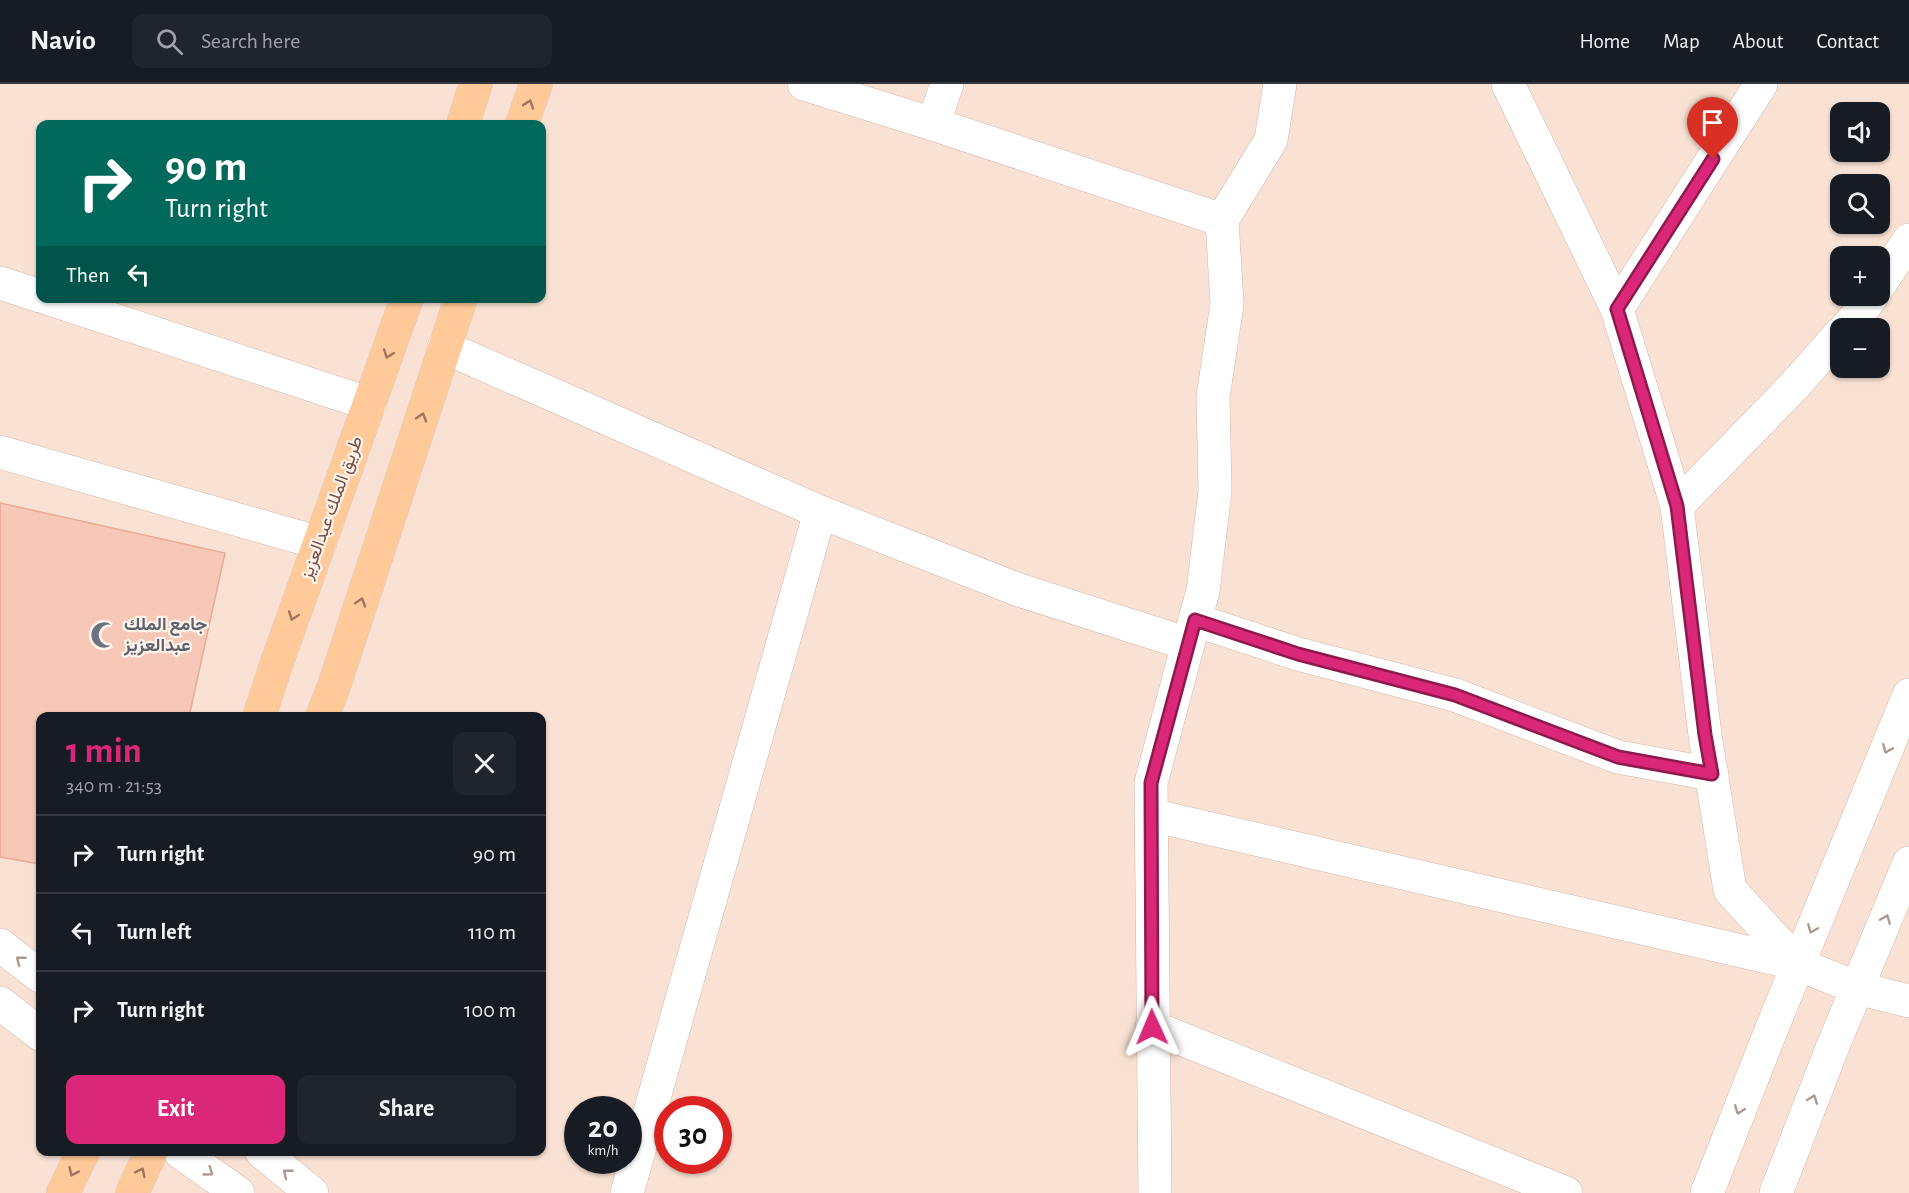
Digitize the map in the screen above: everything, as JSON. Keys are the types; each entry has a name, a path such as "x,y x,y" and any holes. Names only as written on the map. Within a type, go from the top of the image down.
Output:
{"main road":[{"path":"464,120 476,84"},
{"path":"523,120 536,84"},
{"name":"طريق الملك عبدالعزيز","path":"261,712 405,303"},
{"path":"324,712 338,675 458,303"},
{"path":"63,1193 80,1156"},
{"path":"132,1193 149,1156"}],"street":[{"path":"804,84 933,124 1222,220"},
{"path":"933,124 947,84"},
{"path":"1155,1193 1151,783 1203,591 1215,490 1213,397 1227,304 1222,220 1271,140 1280,84"},
{"path":"1508,84 1617,309 1677,506 1705,735 1731,890 1798,964"},
{"path":"1617,309 1761,84"},
{"path":"1890,269 1909,240"},
{"path":"0,283 36,295"},
{"path":"62,303 370,404"},
{"path":"1855,318 1864,306"},
{"path":"1677,506 1794,386 1830,345"},
{"path":"444,347 820,512 1019,590 1191,632 1298,654 1455,695 1618,757 1712,774"},
{"path":"0,452 320,543"},
{"path":"627,1193 820,512"},
{"path":"1707,1193 1909,695"},
{"path":"1151,815 1798,964 1857,988 1909,1001"},
{"path":"1776,1193 1909,863"},
{"path":"0,945 36,973"},
{"path":"0,1002 36,1031"},
{"path":"1152,1027 1566,1193"},
{"path":"186,1156 238,1193"},
{"path":"267,1156 312,1193"}],"shaded area":[{"path":"0,84 1909,84 1909,1193 0,1193"}],"building":[{"name":"جامع الملك عبدالعزيز","path":"0,503 225,553 190,712 36,712 36,863 0,857"}],"place":[{"name":"جامع الملك عبدالعزيز","path":"104,635"}],"route":[{"path":"1152,1027 1151,783 1195,620 1298,654 1455,695 1618,757 1712,774 1705,735 1677,506 1617,309 1713,159"}]}
